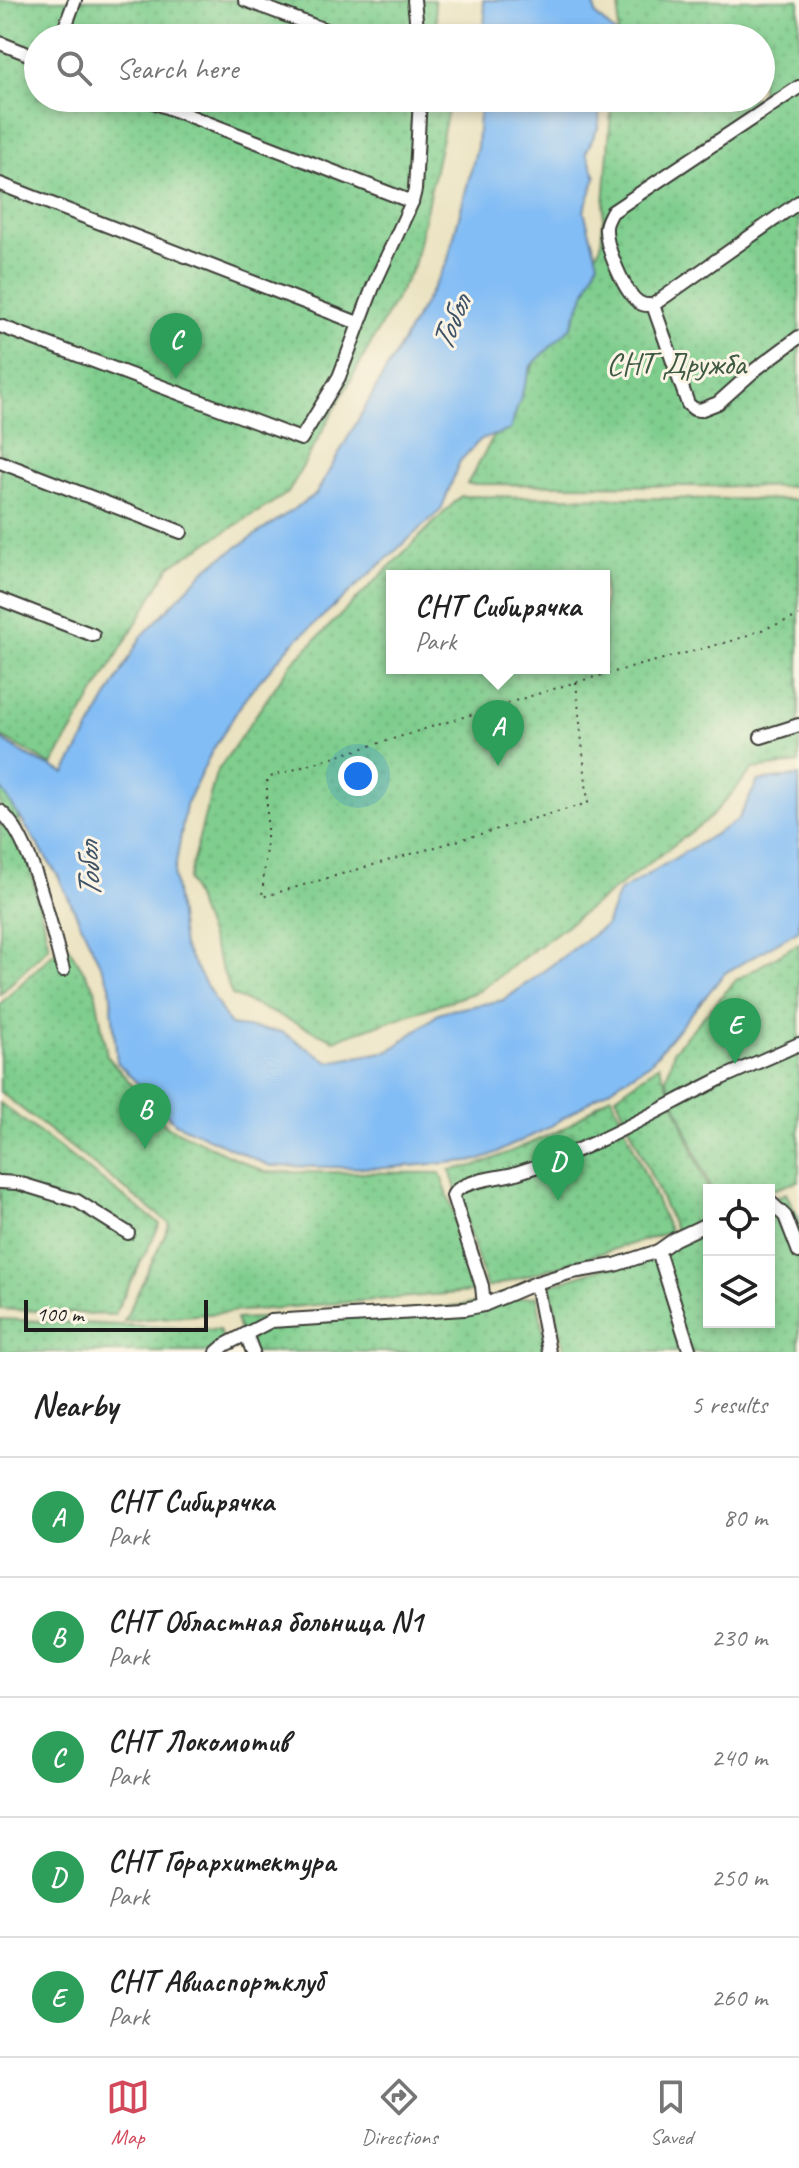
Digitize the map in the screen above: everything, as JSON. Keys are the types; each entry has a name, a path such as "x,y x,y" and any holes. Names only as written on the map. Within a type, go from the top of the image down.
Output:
{"street":[{"path":"66,24 75,0"},
{"path":"245,0 309,24"},
{"path":"414,0 417,24"},
{"path":"0,43 24,52"},
{"path":"775,103 799,87"},
{"path":"179,112 412,202"},
{"path":"0,326 301,439 339,377 358,323 412,202 419,112"},
{"path":"762,112 612,212 605,228 616,267 638,302 653,305 799,202"},
{"path":"0,184 358,323"},
{"path":"653,305 688,404 694,409 700,410 718,403 799,337"},
{"path":"0,462 181,532"},
{"path":"0,599 93,635"},
{"path":"761,737 799,725"},
{"path":"0,811 9,818 32,864 63,970"},
{"path":"484,1305 482,1286 454,1191 462,1185 556,1160 720,1079 799,1044"},
{"path":"0,1182 18,1183 77,1201 128,1233"},
{"path":"775,1207 785,1216 799,1252"},
{"path":"217,1352 271,1321 464,1309 484,1305 536,1283 572,1272 615,1265 658,1251 703,1226"},
{"path":"658,1251 690,1352"},
{"path":"536,1283 549,1352"},
{"path":"246,1334 253,1352"}],"path":[{"path":"610,673 735,640 799,616"},
{"path":"576,682 588,803 262,897 267,838 267,778 576,682 606,674"}],"green space":[{"path":"0,0 434,0 437,24 24,24 24,112 448,112 414,266 288,493 170,566 52,765 0,736"},
{"name":"СНТ Дружба","path":"620,0 799,0 799,487 467,484 601,245 611,112 775,112 775,24 618,24"},
{"path":"461,496 799,500 799,763 753,769 711,817 479,991 334,1040 232,995 188,880 216,773 291,664 386,570 386,674 610,674 610,570 386,570"},
{"path":"0,788 13,797 49,946 0,994"},
{"path":"65,942 95,989 107,1056 168,1127 265,1172 440,1173 481,1291 124,1321 170,1224 0,1092 0,1004"},
{"path":"799,943 799,1181 775,1189 775,1184 709,1184 666,1079 674,1050 736,980"},
{"path":"659,1065 706,1184 703,1184 703,1328 775,1328 775,1198 786,1193 799,1219 799,1352 565,1352 550,1285 681,1243 616,1096"},
{"path":"611,1095 670,1232 487,1288 450,1170 479,1165 563,1129"},
{"path":"0,1103 160,1224 114,1315 0,1309"},
{"path":"537,1296 547,1352 247,1352 236,1319 406,1312"},
{"path":"0,1319 219,1330 229,1352 0,1352"}],"water":[{"path":"483,0 593,0 596,15 605,24 484,24"},
{"name":"Тобол","path":"479,112 600,112 599,126 586,152 596,177 584,211 598,262 571,327 531,366 510,430 480,440 460,461 441,510 292,644 247,695 211,753 186,805 174,876 183,946 230,1025 282,1032 329,1062 389,1051 441,1012 504,1000 606,925 619,892 738,820 758,781 799,776 799,930 725,973 650,1063 546,1129 481,1160 385,1168 270,1166 175,1123 117,1062 110,985 58,876 0,787 0,738 26,755 65,773 141,637 208,567 316,494 447,263 477,147"}],"place":[{"name":"СНТ Локомотив","path":"176,379"},
{"name":"СНТ Сибирячка","path":"498,766"},
{"name":"СНТ Авиаспортклуб","path":"735,1064"},
{"name":"СНТ Областная больница N1","path":"145,1149"},
{"name":"СНТ Горархитектура","path":"558,1201"}]}
